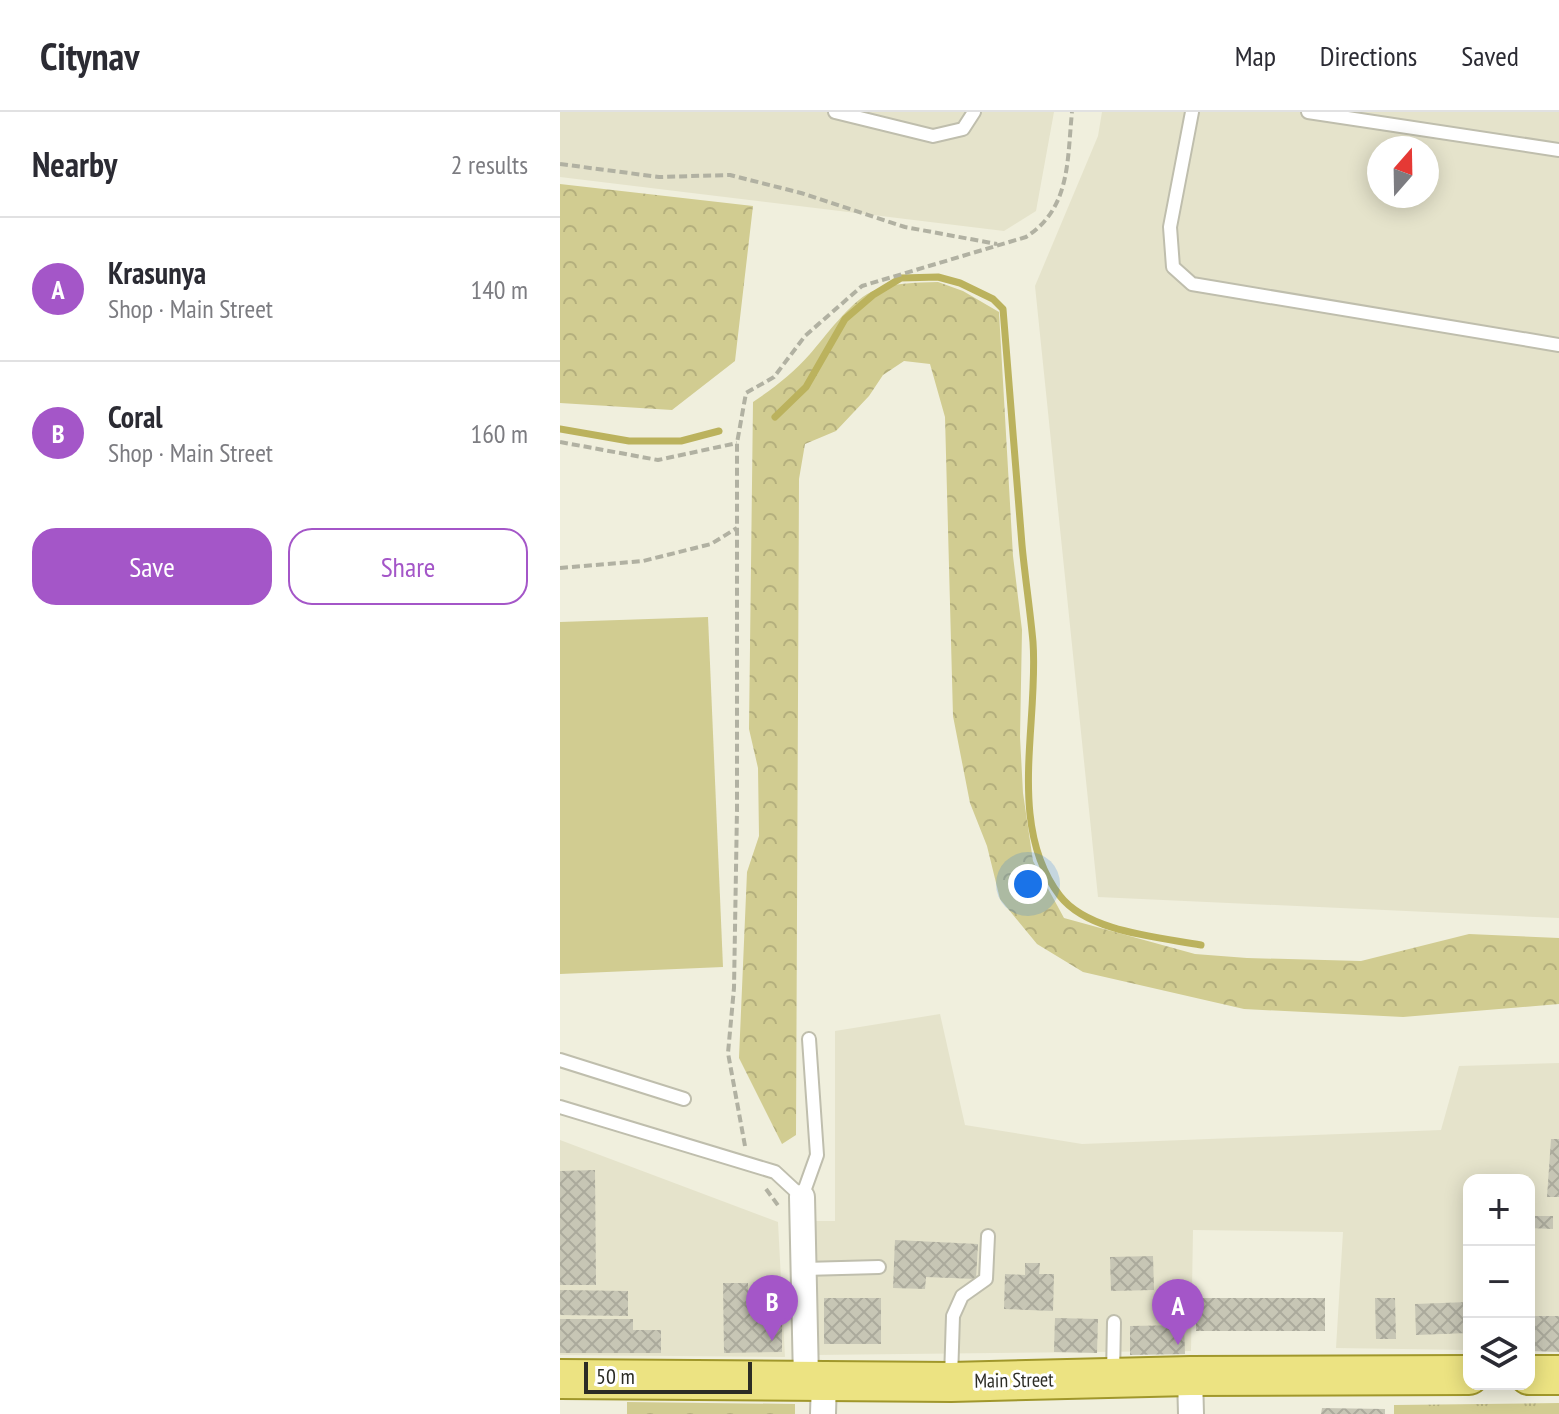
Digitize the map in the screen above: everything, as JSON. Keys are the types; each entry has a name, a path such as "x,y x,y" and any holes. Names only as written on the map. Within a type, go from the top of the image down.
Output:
{"main road":[{"name":"Main Street","path":"560,1379 752,1381 818,1391 951,1382 1190,1376 1463,1375"},
{"path":"1535,1375 1559,1375"}],"street":[{"path":"802,1197 804,1269 818,1391"},
{"path":"1190,1376 1191,1414"}],"lane":[{"path":"835,112 933,136 963,129 974,112"},
{"path":"1192,112 1170,227 1173,267 1192,284 1559,345"},
{"path":"1308,112 1559,150"},
{"path":"560,1107 775,1172 802,1197 817,1155 809,1039"},
{"path":"560,1060 684,1099"},
{"path":"951,1382 953,1316 962,1296 986,1279 988,1236"},
{"path":"804,1269 879,1267"},
{"path":"1113,1378 1114,1322"}],"path":[{"path":"749,1163 728,1053 735,973 737,443 746,393 774,377 805,336 862,286 1026,237 1043,226 1056,207 1066,176 1072,112"},
{"path":"560,164 659,177 730,175 801,193 905,227 999,244"},
{"path":"560,442 658,460 737,443"},
{"path":"560,568 643,561 711,544 737,528"}],"shaded area":[{"path":"560,112 1054,112 1036,211 1004,231 560,177"},
{"path":"1102,112 1559,112 1559,918 1098,897 1035,286 1098,136"},
{"path":"940,1014 965,1125 1082,1144 1441,1130 1459,1066 1559,1063 1559,1348 1535,1349 1535,1174 1463,1174 1463,1350 1336,1348 1343,1232 1193,1230 1191,1351 814,1355 812,1221 835,1221 835,1031"},
{"path":"560,1140 778,1222 785,1357 560,1355"}],"green space":[{"path":"560,184 753,206 735,361 672,410 560,403"},
{"path":"938,282 963,291 999,312 1013,556 1022,630 1020,737 1023,793 1033,861 1064,918 1195,954 1247,958 1361,961 1469,934 1559,938 1559,1004 1403,1017 1244,1009 1083,972 1037,944 1000,899 987,846 970,803 953,716 945,417 930,364 904,361 883,375 869,396 836,431 805,444 799,479 796,1135 782,1144 739,1058 747,872 759,836 758,768 749,729 753,402 797,368 863,297 887,286"},
{"path":"708,617 723,967 560,974 560,622"},
{"path":"627,1402 795,1404 795,1414 627,1414"},
{"path":"1559,1403 1559,1414 1394,1414 1394,1405"}],"building":[{"path":"1551,1139 1559,1139 1559,1197 1547,1197"},
{"path":"595,1170 596,1285 560,1285 560,1171"},
{"path":"1535,1216 1553,1216 1553,1229 1535,1228"},
{"path":"895,1240 978,1244 976,1279 926,1277 925,1289 893,1288"},
{"path":"1153,1256 1154,1290 1111,1291 1110,1257"},
{"path":"1025,1263 1040,1263 1039,1274 1054,1274 1053,1311 1004,1309 1005,1274 1025,1275"},
{"path":"723,1283 748,1283 748,1311 782,1310 782,1352 724,1353"},
{"path":"560,1290 628,1291 628,1316 560,1315"},
{"path":"824,1298 881,1298 881,1344 824,1344"},
{"path":"1196,1298 1325,1298 1325,1331 1196,1331"},
{"path":"1375,1298 1395,1298 1396,1339 1376,1339"},
{"path":"1463,1302 1463,1333 1416,1335 1415,1304"},
{"path":"1535,1316 1559,1316 1559,1352 1535,1351"},
{"path":"1055,1318 1098,1319 1097,1353 1054,1352"},
{"path":"560,1319 633,1319 633,1330 661,1330 661,1353 560,1353"},
{"path":"1184,1325 1185,1354 1130,1355 1130,1326"},
{"path":"1322,1408 1385,1409 1385,1414 1321,1414"}],"waterway":[{"path":"775,417 806,387 845,319 873,295 901,278 938,277 960,283 993,299 1003,309 1033,642 1028,773 1034,838 1044,868 1060,896 1072,908 1088,918 1125,931 1201,945"},
{"path":"560,429 629,441 681,441 719,431"}],"place":[{"name":"Coral","path":"772,1341"},
{"name":"Krasunya","path":"1178,1345"}]}
